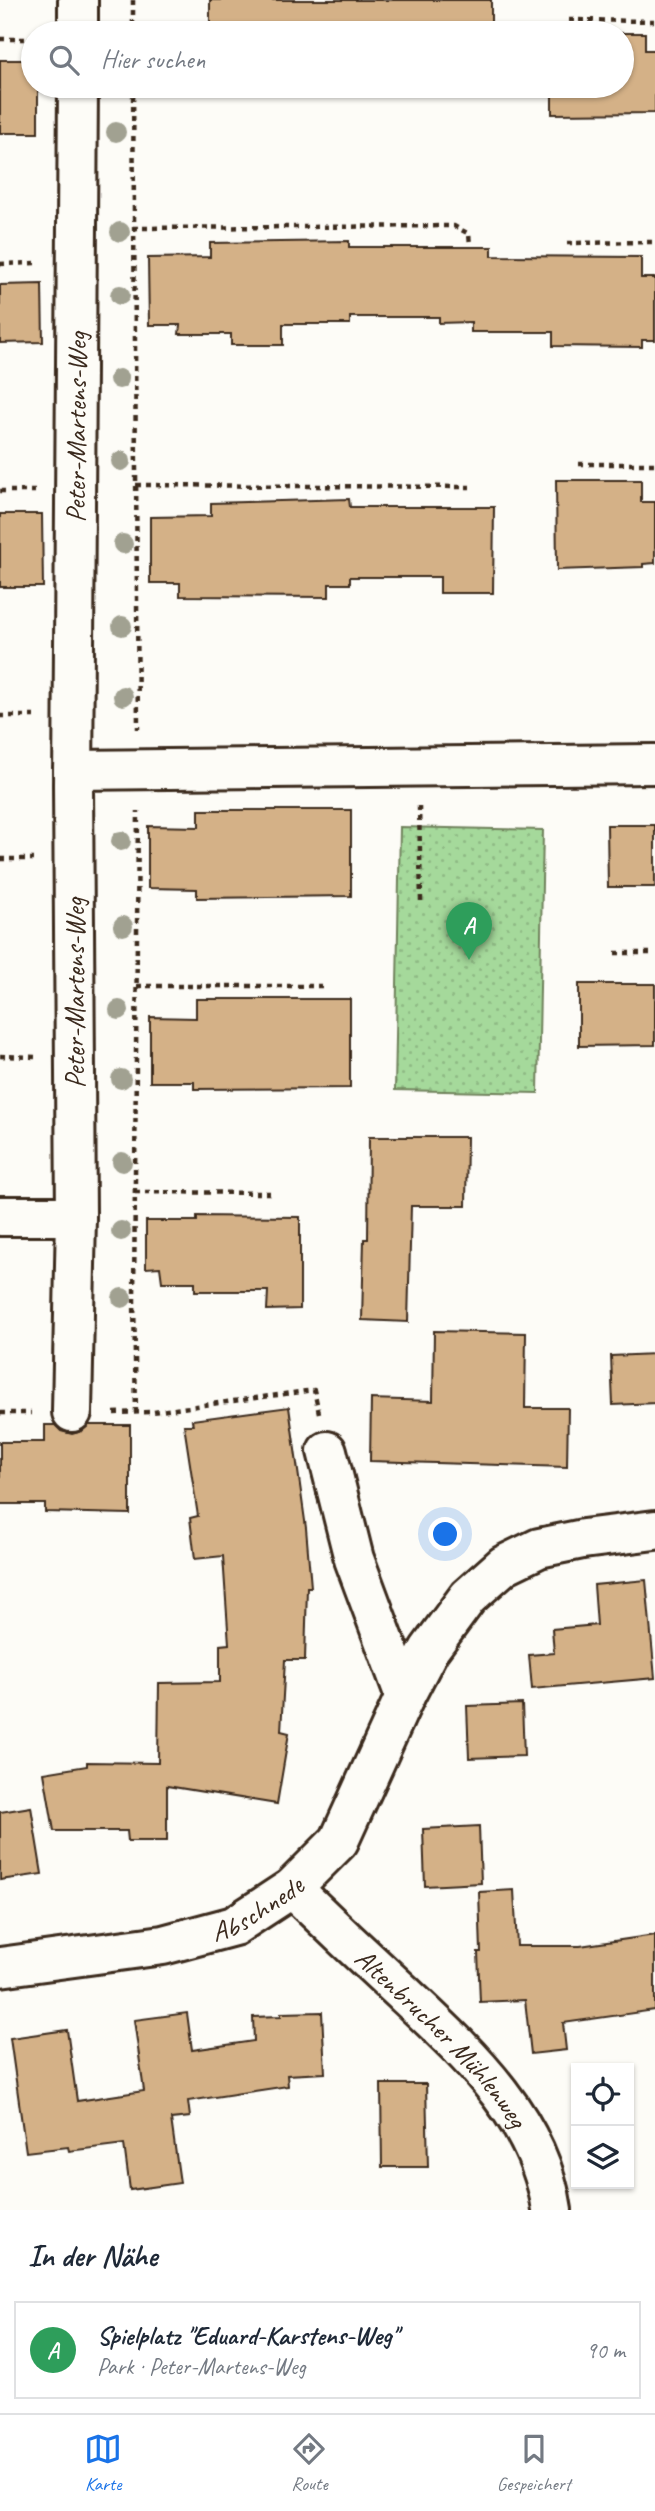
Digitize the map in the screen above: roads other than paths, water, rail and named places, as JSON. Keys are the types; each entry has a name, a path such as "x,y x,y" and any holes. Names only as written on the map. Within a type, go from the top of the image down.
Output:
{"street":[{"path":"78,0 78,21"},
{"name":"Peter-Martens-Weg","path":"72,1412 76,1216 73,769 78,98"},
{"path":"73,769 655,764"},
{"path":"0,1216 76,1216"},
{"path":"327,1451 354,1559 405,1696"},
{"name":"Abschnede","path":"0,1967 163,1945 234,1926 292,1888 339,1841 405,1696 429,1650 468,1597 504,1565 539,1548 583,1539 655,1530"},
{"name":"Altenbrucher Mühlenweg","path":"292,1888 454,2040 496,2086 535,2149 549,2184 552,2210"}],"place":[{"name":"Spielplatz \"Eduard-Karstens-Weg\"","path":"469,960"}]}
